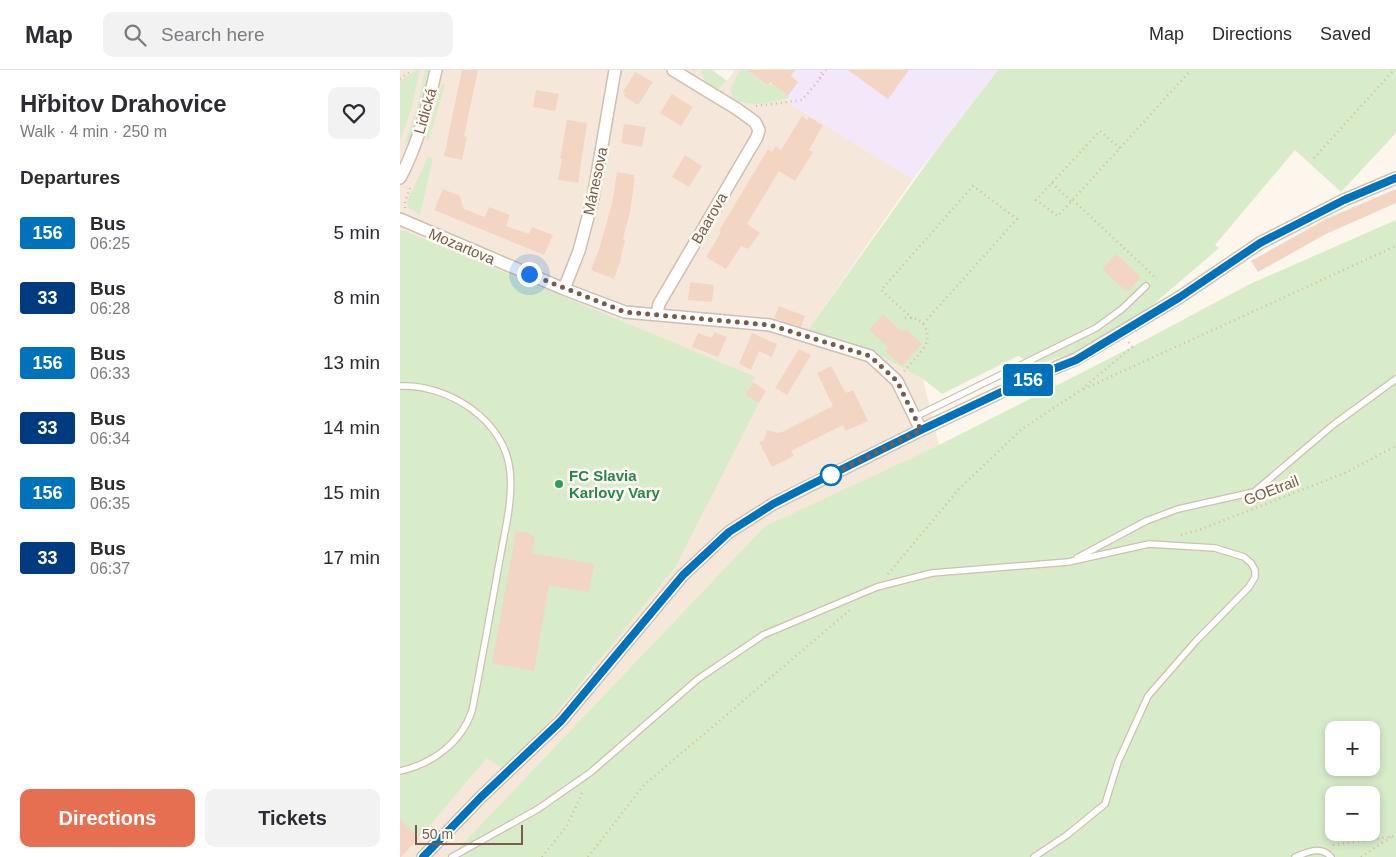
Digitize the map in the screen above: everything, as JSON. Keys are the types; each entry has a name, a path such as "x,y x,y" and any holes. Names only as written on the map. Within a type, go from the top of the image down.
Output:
{"street":[{"name":"Lidická","path":"400,178 415,144 430,101 436,70"},
{"name":"Mánesova","path":"564,289 579,251 593,198 616,70"},
{"path":"673,70 738,109"},
{"name":"Baarova","path":"657,314 659,304 757,137 759,130 755,122 738,109"},
{"path":"423,857 481,797 561,721 683,575 729,532 773,504 921,430 1033,377 1076,360 1180,297 1260,243 1344,200 1396,178"},
{"name":"Mozartova","path":"403,215 564,289 625,312 770,325 870,356 897,381 921,430"}],"lane":[{"path":"915,416 1096,328 1122,309 1146,286"},
{"path":"1068,562 1146,521 1178,509 1254,492 1333,425 1396,379"},
{"path":"400,386 423,388 439,392 453,398 480,416 500,439 505,449 510,471 509,507 469,720 455,740 445,750 420,765 400,771"},
{"path":"452,857 538,809 591,772 698,679 763,635 877,588 932,574 1068,562 1149,544 1215,548 1244,557 1255,570 1255,577 1249,587 1196,641 1148,696 1118,762 1105,804 1066,835 1034,857"},
{"path":"1295,857 1313,850 1325,851 1331,857"}],"path":[{"path":"400,78 412,70"},
{"path":"738,109 802,100 826,70"},
{"path":"1120,148 1100,131 1036,200 1058,216 1072,201 1191,70"},
{"path":"1314,158 1394,70"},
{"path":"819,80 820,71"},
{"path":"403,215 404,202 414,179"},
{"path":"1052,183 1157,279"},
{"path":"912,318 881,290 973,186 1017,218 923,324"},
{"path":"1081,390 1396,246"},
{"path":"897,381 926,347 928,340 926,330 920,320 904,318"},
{"path":"877,588 959,489 1022,429 1081,390 1132,347 1122,332"},
{"name":"GOEtrail","path":"1174,537 1199,530 1345,473 1396,446"},
{"path":"588,857 644,786 854,607"},
{"path":"542,857 567,826 591,772"},
{"path":"1313,850 1394,836"},
{"path":"1361,857 1394,836"}],"shaded area":[{"path":"400,70 712,70 727,81 735,70 746,70 794,106 913,179 808,330 868,349 923,379 939,445 765,526 450,857 400,857"},
{"path":"746,70 998,70 913,179 794,106"}],"green space":[{"path":"416,70 420,70 411,110 400,141 400,81"},
{"path":"425,70 428,70 421,105 408,143 405,142 418,105"},
{"path":"702,70 712,70 727,81 719,88 714,88 704,79"},
{"path":"740,70 746,70 767,86 772,84 788,96 788,98 753,104 733,98 730,89"},
{"path":"998,70 1396,70 1396,133 1341,192 1295,150 1215,245 1219,248 1148,309 1071,354 1036,365 1018,356 942,394 923,379 868,349 808,330 937,149"},
{"path":"442,84 445,84 429,140 426,139"},
{"path":"428,157 433,158 420,215 408,208 407,201"},
{"path":"1396,220 1396,857 450,857 765,526 939,445 1132,347 1250,284"},
{"name":"FC Slavia Karlovy Vary","path":"400,231 405,231 749,374 755,377 745,395 759,403 676,566 542,730 502,768 484,756 486,759 425,831 400,855"}],"building":[{"path":"462,70 478,70 464,136 467,137 462,160 444,156"},
{"path":"746,70 795,70 791,76 798,82 788,96 770,82 768,86"},
{"path":"848,70 909,70 888,99"},
{"path":"635,72 653,82 638,105 624,96 625,93 623,92"},
{"path":"536,90 559,94 555,111 533,107"},
{"path":"672,94 693,107 681,126 660,113"},
{"path":"802,116 807,120 809,117 823,125 809,150 813,152 795,181 779,171 747,224 760,233 748,249 741,246 726,269 706,257 721,232 719,231 768,149 772,152 776,146 781,150"},
{"path":"567,120 587,123 578,183 558,180"},
{"path":"624,124 646,127 642,147 621,143"},
{"path":"685,155 702,166 689,187 672,177"},
{"path":"617,172 634,175 635,178 630,212 623,239 625,240 614,279 591,270 599,250 612,203"},
{"path":"443,189 460,196 464,209 485,217 489,207 510,215 506,226 529,234 532,227 553,235 544,255 434,210"},
{"path":"1396,189 1396,203 1326,234 1258,272 1251,261 1326,219"},
{"path":"1116,254 1141,277 1127,292 1102,269"},
{"path":"690,282 714,285 712,302 688,300"},
{"path":"779,306 805,316 801,327 774,318"},
{"path":"883,314 902,332 906,329 922,344 902,366 885,351 888,347 869,330"},
{"path":"714,332 727,337 718,357 692,347 698,333 712,338"},
{"path":"752,333 777,344 772,357 759,351 751,370 739,364"},
{"path":"799,349 811,355 787,395 775,388"},
{"path":"831,366 846,393 853,390 868,421 846,431 843,425 791,451 794,456 772,467 759,442 764,440 767,430 778,433 782,432 833,406 817,373"},
{"path":"753,382 766,391 759,403 745,395"},
{"path":"516,531 528,533 535,538 532,553 594,564 589,592 549,585 534,671 492,663"},
{"path":"400,819 419,838 401,857 400,857"}],"bus line":[{"name":"156","path":"423,857 481,797 561,721 683,575 729,532 773,504 806,487 1033,377 1076,360 1180,297 1260,243 1344,200 1396,178"}],"place":[{"name":"FC Slavia Karlovy Vary","path":"559,484"}],"route":[{"path":"529,274 625,312 770,325 870,356 897,381 921,430 831,475"}]}
